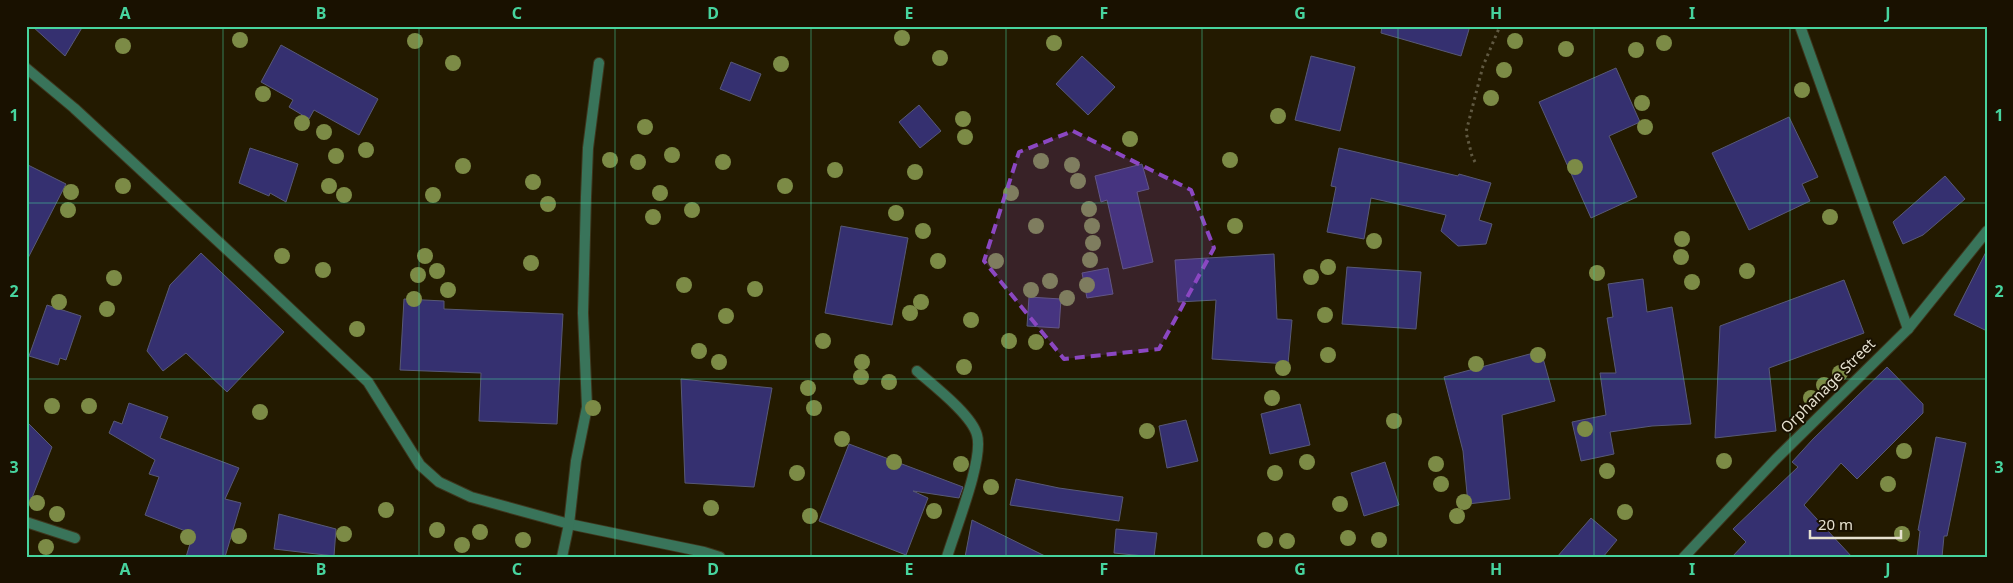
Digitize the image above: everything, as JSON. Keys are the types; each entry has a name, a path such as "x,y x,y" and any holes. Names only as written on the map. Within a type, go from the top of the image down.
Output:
{"street":[{"path":"1800,26 1908,328"},
{"path":"562,557 569,524 576,461 587,407 583,313 586,197 588,148 599,63"},
{"path":"26,68 74,108 368,382 420,465 438,482 471,497 569,524 720,557"},
{"name":"Orphanage Street","path":"1684,557 1777,458 1908,328 1987,231"},
{"path":"917,371 965,415 977,434 978,448 972,476 947,557"},
{"path":"26,522 75,538"}],"path":[{"path":"1475,162 1466,132 1483,66 1500,26"}],"highlighted area":[{"path":"1073,131 1191,190 1214,248 1159,349 1064,359 984,261 1019,152"}],"building":[{"path":"32,26 83,26 65,56"},
{"path":"1382,26 1470,26 1461,56 1381,33"},
{"path":"281,45 378,99 359,135 314,110 309,119 289,107 293,100 261,82"},
{"path":"1082,56 1115,87 1088,115 1056,84"},
{"path":"1311,56 1355,67 1340,131 1295,120"},
{"path":"731,62 761,74 750,101 720,89"},
{"path":"1616,68 1640,122 1609,136 1637,197 1591,218 1539,102"},
{"path":"919,105 941,131 920,148 899,122"},
{"path":"1789,117 1818,177 1802,184 1810,201 1749,230 1712,153"},
{"path":"250,148 298,164 286,202 270,193 269,196 239,183"},
{"path":"1339,148 1458,176 1459,174 1491,183 1479,220 1492,224 1486,244 1458,246 1441,231 1446,215 1371,198 1364,239 1327,232 1336,187 1331,186"},
{"path":"26,164 66,184 26,262"},
{"path":"1142,164 1149,189 1137,192 1153,262 1123,269 1107,200 1101,202 1095,176"},
{"path":"1945,176 1965,199 1923,235 1903,244 1893,222"},
{"path":"841,226 908,238 892,325 825,313"},
{"path":"1987,250 1987,331 1954,315"},
{"path":"201,253 284,332 227,392 186,353 163,371 147,351 170,285"},
{"path":"1274,254 1277,319 1292,320 1288,364 1212,359 1216,300 1178,302 1175,260"},
{"path":"1347,267 1421,272 1416,329 1342,324"},
{"path":"1108,268 1113,294 1087,298 1082,273"},
{"path":"1643,279 1647,312 1672,307 1691,424 1652,426 1610,432 1614,454 1581,461 1572,422 1606,415 1600,373 1616,373 1607,318 1613,317 1608,284"},
{"path":"1844,280 1864,333 1769,368 1776,431 1715,438 1720,326"},
{"path":"1029,297 1061,299 1059,328 1027,326"},
{"path":"404,299 444,301 444,309 563,314 557,424 479,421 481,373 400,370"},
{"path":"47,305 81,316 66,360 60,358 58,365 29,356"},
{"path":"1541,351 1555,401 1502,415 1510,499 1468,504 1463,451 1444,377"},
{"path":"1887,367 1923,404 1923,413 1857,479 1841,463 1804,505 1852,557 1732,557 1746,542 1733,529 1798,467 1792,462"},
{"path":"681,379 772,388 754,487 685,483"},
{"path":"129,403 168,417 160,438 239,468 225,499 241,503 225,557 186,557 193,534 145,515 159,477 149,474 155,460 109,433 114,421 122,424"},
{"path":"1300,404 1310,445 1270,454 1261,414"},
{"path":"1186,420 1198,461 1167,468 1159,426"},
{"path":"26,421 52,447 28,508 26,508"},
{"path":"1936,437 1966,443 1947,536 1944,536 1942,557 1917,557 1920,531 1918,530"},
{"path":"849,444 963,487 959,498 913,491 928,498 906,555 819,521"},
{"path":"1385,462 1399,505 1364,516 1351,473"},
{"path":"1016,479 1059,488 1123,497 1119,521 1010,505"},
{"path":"279,514 336,529 334,556 274,549"},
{"path":"1591,518 1617,540 1603,557 1557,557"},
{"path":"972,520 1047,557 965,557"},
{"path":"1116,529 1157,533 1154,557 1114,553"}]}
